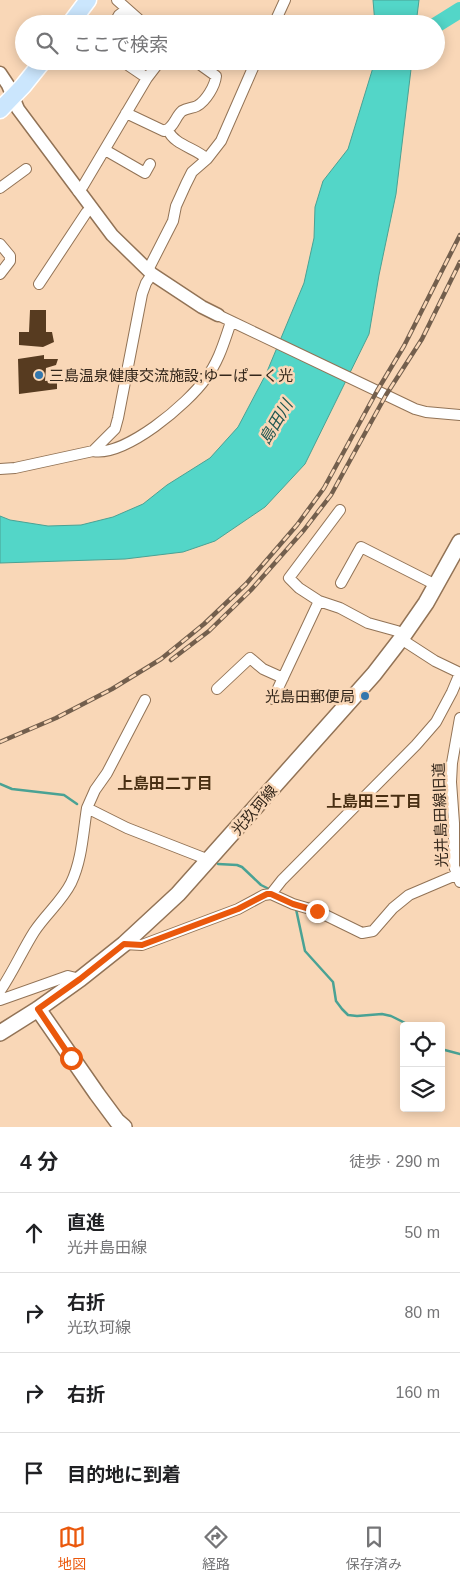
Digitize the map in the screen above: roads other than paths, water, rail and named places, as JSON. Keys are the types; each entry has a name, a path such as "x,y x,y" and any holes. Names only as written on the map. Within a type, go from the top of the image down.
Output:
{"main road":[{"path":"77,15 88,0"},
{"path":"0,110 36,70"},
{"name":"光玖珂線","path":"0,1033 80,979 124,944 178,894 210,860 374,674 426,603 460,542"},
{"path":"38,1009 92,1087 117,1121 124,1127"}],"street":[{"path":"117,0 134,15"},
{"path":"278,15 285,0"},
{"path":"119,15 127,9"},
{"path":"135,70 147,78"},
{"path":"78,191 84,186 153,70"},
{"path":"126,114 164,131 168,130 184,110 193,108 203,102 216,82 216,76 209,70"},
{"path":"92,451 115,429 142,294 173,221 176,206 192,172 207,160 221,140 252,70"},
{"path":"0,73 18,109 78,191 112,235 150,272 202,307 415,409 426,412 460,414"},
{"path":"168,130 174,139 197,151 207,160"},
{"path":"105,150 145,172 150,164"},
{"path":"0,188 26,169"},
{"path":"39,284 91,208"},
{"path":"0,244 10,256 10,262 0,274"},
{"path":"0,469 15,468 92,451 99,452 116,448 140,436 177,410 206,379 220,356 235,324"},
{"path":"124,944 142,945 238,909 272,892 416,746 436,722 452,692 460,673 435,661 402,637 397,631 368,623 340,608 319,601 299,588 289,578 340,510"},
{"path":"341,583 361,547 436,585"},
{"path":"273,699 319,601"},
{"path":"217,689 250,658 263,669 283,678"},
{"path":"0,991 35,931 57,904 70,884 79,858 87,808 95,790 108,773 145,700"},
{"name":"光井島田線旧道","path":"458,878 454,860 451,782 452,763 460,718"},
{"path":"87,808 127,828 210,860"},
{"path":"272,892 293,904 317,911 365,934 373,931 393,908 408,895 458,878"},
{"path":"0,1000 68,976 80,979"}],"water":[{"path":"373,0 419,0 417,15 374,15"},
{"name":"島田川","path":"372,70 411,70 396,194 369,334 305,464 265,507 215,541 183,552 125,559 0,563 0,516 10,520 48,526 81,525 113,517 143,504 167,485 210,458 238,427 266,374 304,283 314,238 315,207 323,181 348,149"}],"waterway":[{"path":"445,19 460,10"},
{"path":"0,784 12,789 64,795 77,804"},
{"path":"218,864 242,867 261,885 271,890"},
{"path":"296,909 305,951 333,982 336,1001 342,1009 348,1015 382,1014 403,1022"},
{"path":"445,1050 460,1054"}],"railway":[{"path":"0,742 56,718 112,689 161,659 204,624 246,584 297,525 324,488 404,346 460,235"},
{"path":"171,660 209,631 251,590 304,530 331,495 386,395 422,339 460,262"}],"place":[{"name":"三島温泉健康交流施設;ゆーぱーく光","path":"39,375"},
{"name":"光島田郵便局","path":"365,696"}],"district":[{"name":"上島田二丁目","path":"165,783"},
{"name":"上島田三丁目","path":"374,801"}]}
